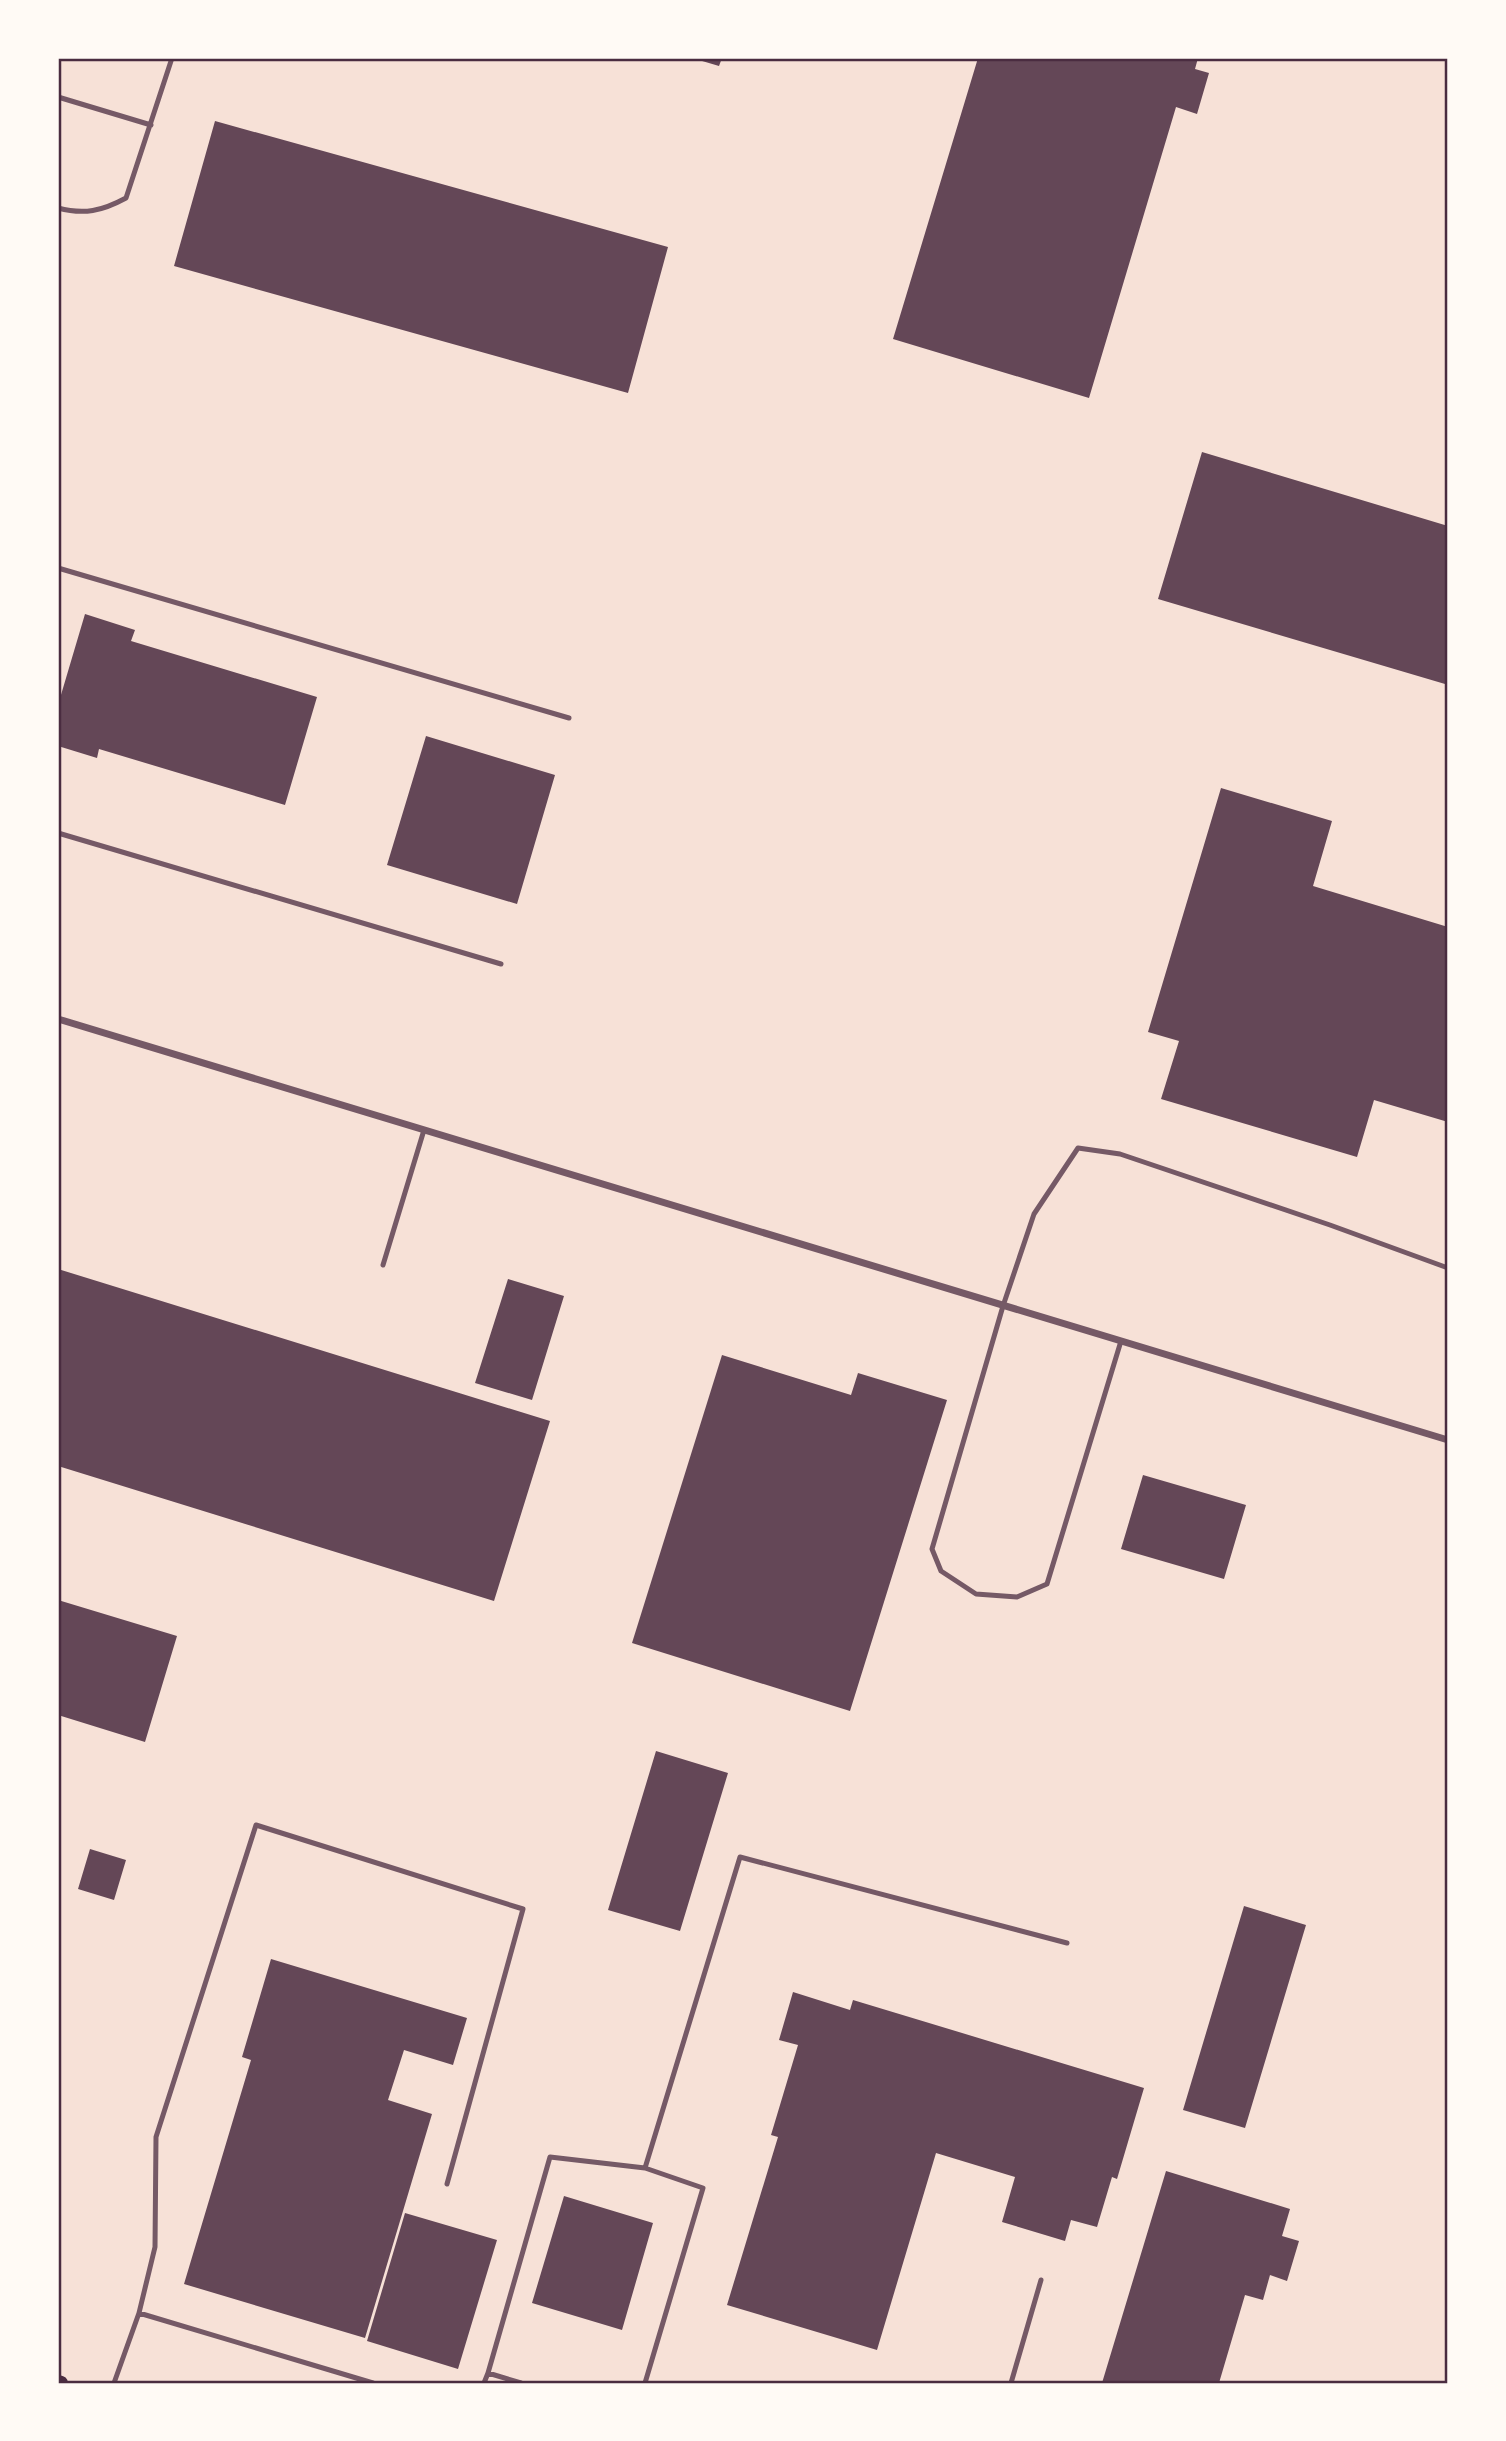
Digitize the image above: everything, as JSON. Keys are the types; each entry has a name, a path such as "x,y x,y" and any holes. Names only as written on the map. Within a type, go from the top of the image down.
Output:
{"street":[{"path":"58,1019 1448,1440"}],"lane":[{"path":"58,208 75,213 106,209 126,198 173,58"},
{"path":"58,97 151,125"},
{"path":"58,568 569,718"},
{"path":"58,833 501,964"},
{"path":"383,1265 424,1130"},
{"path":"1121,1341 1047,1584 1017,1597 976,1594 941,1571 932,1549 1003,1306 1034,1214 1078,1148 1121,1154 1448,1268"},
{"path":"114,2383 139,2313 155,2247 156,2137 256,1825 523,1909 447,2184"},
{"path":"645,2168 740,1857 1067,1943"},
{"path":"484,2383 550,2157 645,2168 703,2188 645,2383"},
{"path":"1011,2383 1041,2280"},
{"path":"139,2313 373,2383"},
{"path":"488,2373 521,2383"}],"building":[{"path":"692,58 722,58 719,66"},
{"path":"978,58 1198,58 1195,69 1209,73 1197,114 1176,107 1089,398 893,339"},
{"path":"215,121 668,247 628,393 174,266"},
{"path":"1202,452 1448,526 1448,673 1445,684 1158,599"},
{"path":"85,614 135,630 131,641 317,697 285,805 99,749 97,758 58,746 58,705"},
{"path":"426,736 555,775 517,904 387,865"},
{"path":"1221,788 1332,821 1313,886 1448,927 1448,1122 1374,1100 1357,1157 1161,1099 1179,1041 1148,1032"},
{"path":"58,1269 550,1421 494,1601 58,1466"},
{"path":"508,1279 564,1296 532,1400 475,1383"},
{"path":"722,1355 851,1395 858,1373 947,1400 850,1711 632,1643"},
{"path":"1143,1475 1246,1505 1224,1579 1121,1549"},
{"path":"58,1600 177,1636 145,1742 58,1715"},
{"path":"656,1751 728,1773 680,1931 608,1910"},
{"path":"90,1849 126,1860 114,1900 78,1889"},
{"path":"1244,1906 1306,1925 1245,2128 1183,2110"},
{"path":"271,1959 467,2018 453,2065 404,2050 388,2100 432,2114 365,2338 184,2284 251,2060 242,2057"},
{"path":"793,1992 850,2010 853,2000 1144,2088 1117,2179 1112,2177 1097,2227 1071,2220 1065,2241 1002,2222 1015,2177 936,2153 877,2350 727,2305 778,2137 771,2135 798,2045 779,2040"},
{"path":"1166,2171 1290,2209 1282,2236 1299,2241 1287,2281 1270,2275 1263,2300 1245,2295 1219,2383 1102,2383"},
{"path":"564,2196 653,2223 622,2330 532,2303"},
{"path":"405,2213 497,2240 458,2369 367,2341"}]}
